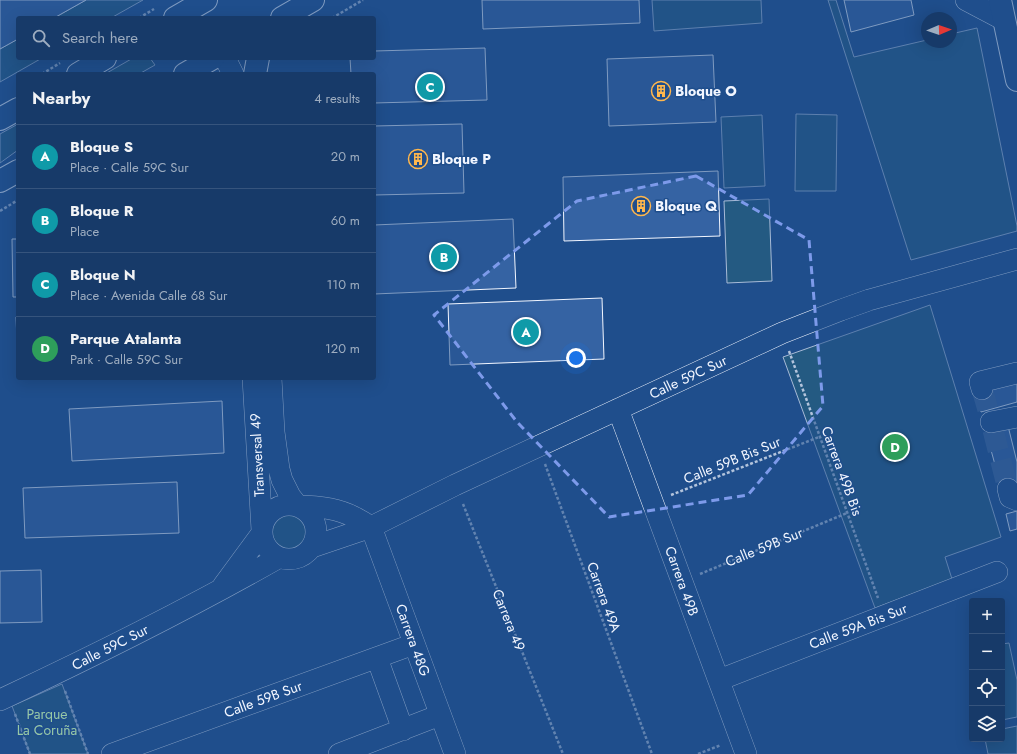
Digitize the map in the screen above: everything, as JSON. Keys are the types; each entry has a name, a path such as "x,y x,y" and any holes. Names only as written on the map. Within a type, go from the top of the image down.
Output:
{"main road":[{"path":"285,16 313,0"},
{"path":"179,16 197,6"},
{"path":"1002,10 1017,80"},
{"path":"70,68 99,60"},
{"path":"188,72 210,60"},
{"path":"255,72 258,60"},
{"path":"0,119 16,109"},
{"path":"0,181 16,172"}],"street":[{"path":"966,0 1002,10"},
{"path":"226,60 232,72"},
{"name":"Calle 59C Sur","path":"312,548 371,527 455,485 782,333 869,300 1017,259"},
{"path":"982,389 980,382 1017,373"},
{"name":"Transversal 49","path":"262,380 274,432 282,480 290,496 298,506"},
{"name":"Transversal 49","path":"262,380 262,533"},
{"name":"Carrera 49B","path":"618,409 743,746"},
{"path":"990,421 1017,417"},
{"path":"298,506 307,512 312,518 315,526 315,541 312,548 305,555 299,558 285,560 278,558 270,552 263,541 262,526 268,514 281,506 287,505 322,507 336,510 353,516 371,527"},
{"name":"Carrera 48G","path":"371,527 455,754"},
{"name":"Calle 59C Sur","path":"219,591 262,533"},
{"name":"Calle 59C Sur","path":"4,698 58,673 219,591 278,558"},
{"name":"Calle 59A Bis Sur","path":"719,680 997,572"},
{"name":"Calle 59B Sur","path":"112,754 414,644"},
{"path":"377,658 403,730"},
{"path":"339,754 440,715"}],"path":[{"path":"335,16 362,0"},
{"path":"142,16 154,9"},
{"path":"51,72 70,68"},
{"path":"0,211 16,201"},
{"name":"Carrera 49B Bis","path":"782,333 884,616"},
{"name":"Calle 59B Bis Sur","path":"653,502 819,436"},
{"name":"Carrera 49A","path":"538,447 652,754"},
{"name":"Carrera 49","path":"455,485 562,754"},
{"name":"Calle 59B Sur","path":"682,581 847,513"},
{"path":"58,673 88,754"},
{"path":"4,698 30,754"},
{"path":"698,754 743,746"}],"highlighted area":[{"path":"696,176 809,240 823,406 748,495 609,517 517,422 434,315 577,201"}],"green space":[{"path":"86,0 143,0 115,16 58,16"},
{"path":"652,0 761,0 762,23 654,31"},
{"path":"828,0 836,0 854,57 921,41 921,48 957,48 957,33 977,28 1017,231 911,260"},
{"path":"16,40 16,60 38,60 0,82 0,49"},
{"path":"130,60 151,60 155,65 143,72 108,72"},
{"path":"796,114 837,115 836,191 795,191"},
{"path":"762,115 765,186 724,188 721,117"},
{"path":"16,125 16,151 0,163 0,134"},
{"path":"769,199 772,281 727,283 724,201"},
{"path":"930,305 1001,537 945,557 952,579 875,608 783,357"},
{"path":"287,505 307,512 312,518 316,535 309,551 299,558 292,560 285,560 269,552 263,541 266,522 270,513"},
{"path":"1009,643 1017,680 1017,717 1005,719 1005,670 1005,644"},
{"name":"Parque La Coruña","path":"62,684 88,754 30,754 12,706"},
{"path":"1017,726 1017,754 988,754 986,742 1005,742 1005,728"}],"building":[{"path":"0,0 86,0 58,16 16,16 16,40 0,49"},
{"path":"482,0 639,0 640,23 483,29"},
{"path":"844,0 911,0 914,15 851,32"},
{"path":"485,48 487,100 376,103 376,72 351,72 350,60 376,60 376,51"},
{"name":"Bloque O","path":"713,55 716,122 609,126 607,59"},
{"name":"Bloque P","path":"462,124 464,193 376,195 376,126"},
{"name":"Bloque Q","path":"718,171 720,236 564,241 563,177"},
{"path":"513,219 516,288 376,294 376,225"},
{"path":"12,239 16,239 16,297 13,297"},
{"path":"602,298 604,359 450,365 448,304"},
{"path":"1017,379 1017,402 981,412 975,391"},
{"path":"222,401 224,453 72,461 69,409"},
{"path":"1008,426 1017,462 1017,486 1002,490 986,432"},
{"path":"177,482 179,533 25,538 23,488"},
{"path":"1017,511 1017,529 1010,531 1006,514"},
{"path":"41,570 42,622 0,623 0,571"}],"tunnel":[{"path":"982,389 988,410"},
{"path":"993,430 1008,489"}],"place":[{"name":"Bloque N","path":"430,87"},
{"name":"Bloque O","path":"661,91"},
{"name":"Bloque P","path":"418,159"},
{"name":"Bloque Q","path":"641,206"},
{"name":"Bloque R","path":"444,257"},
{"name":"Bloque S","path":"526,332"},
{"name":"Parque Atalanta","path":"895,447"}]}
